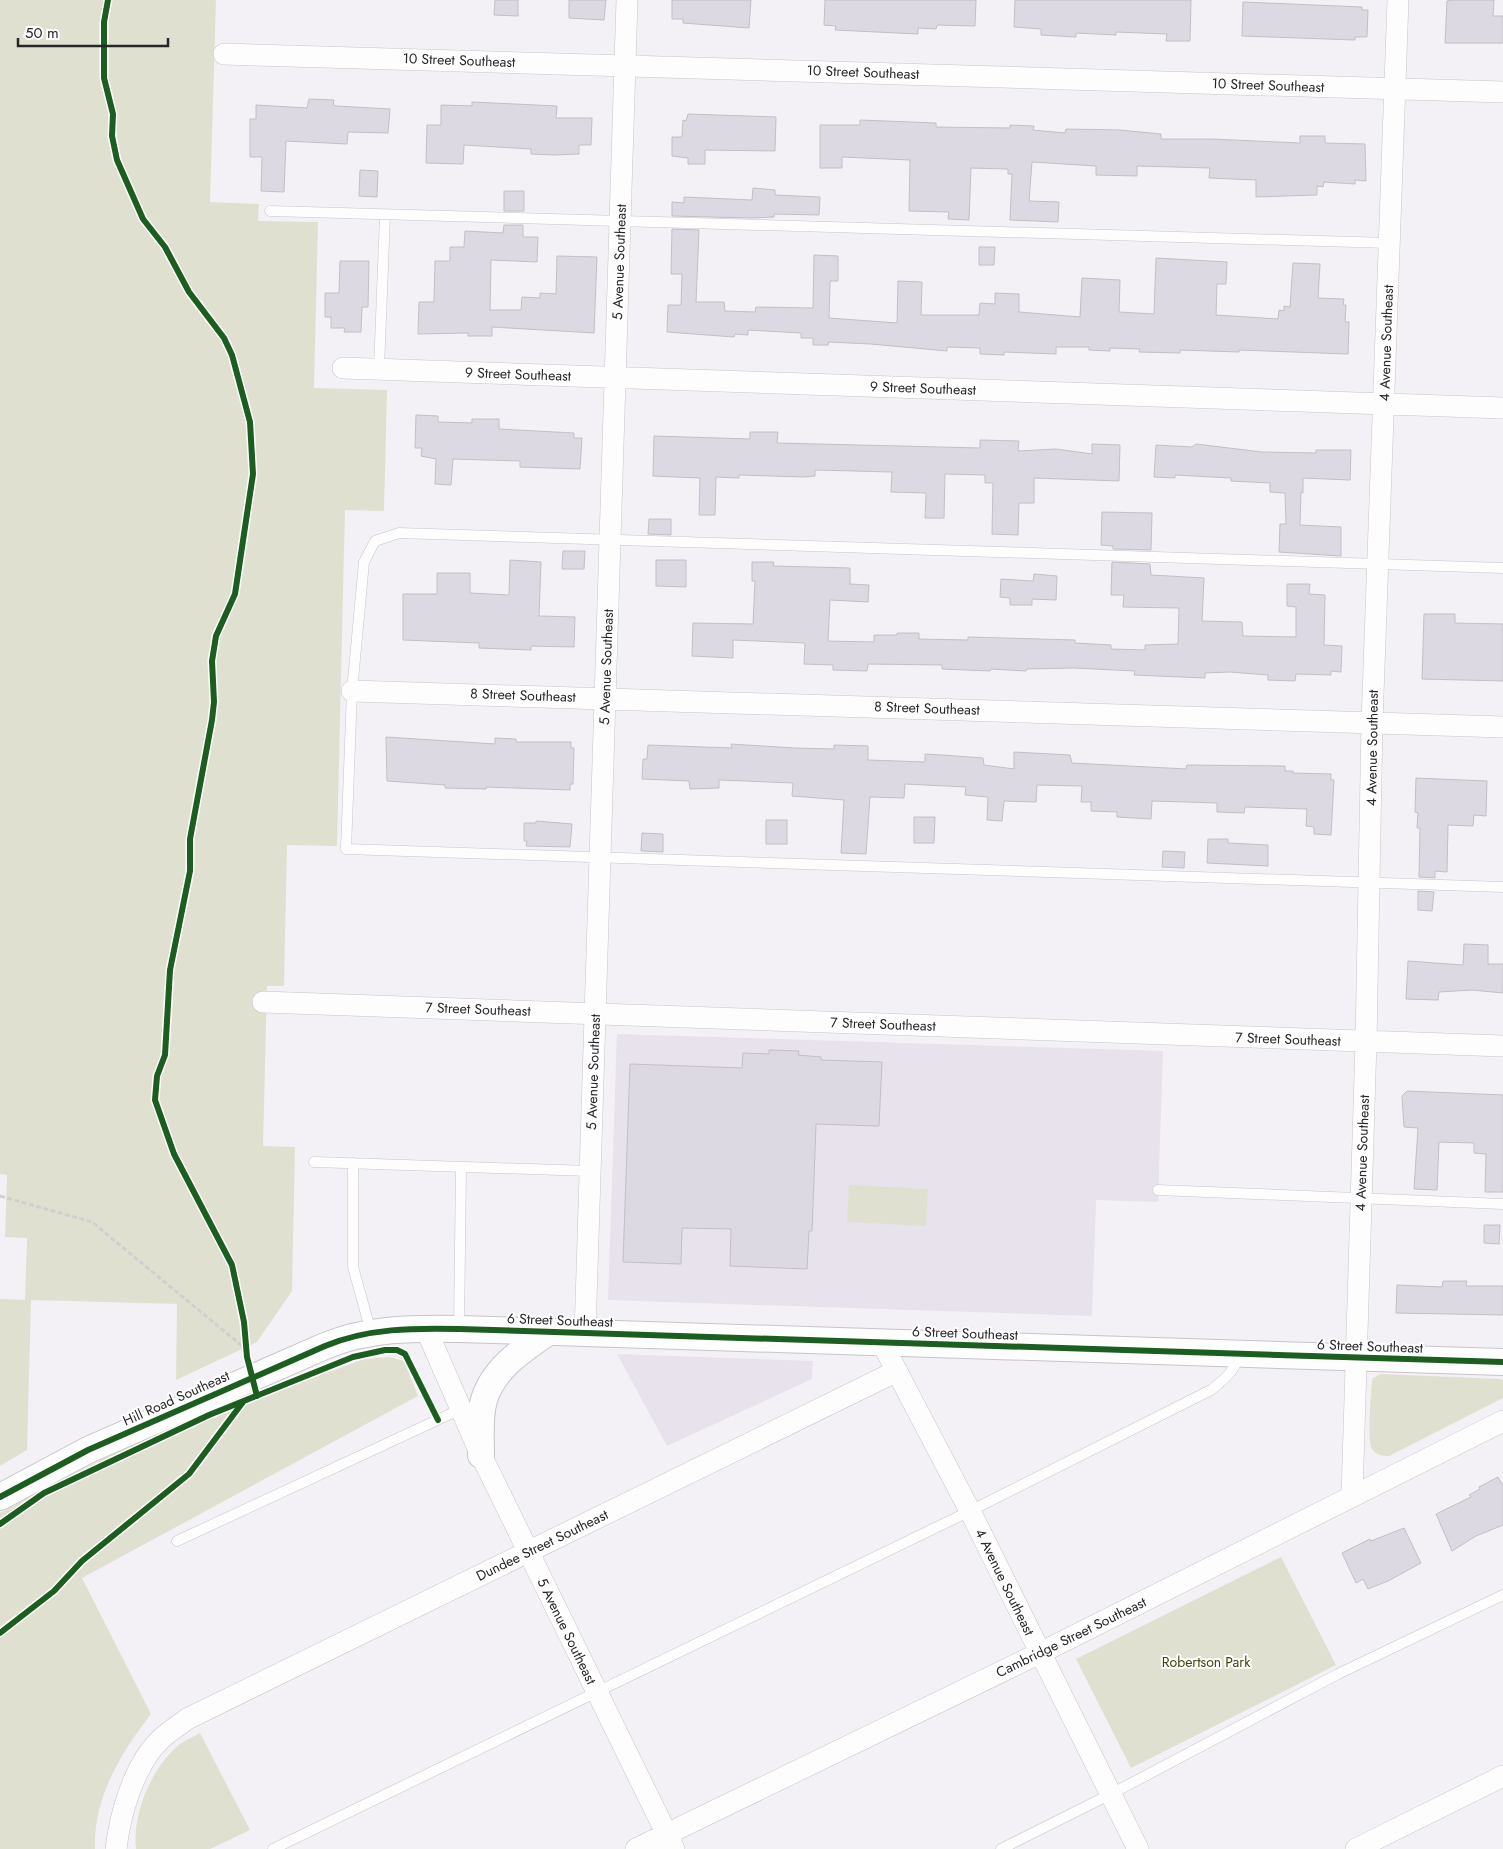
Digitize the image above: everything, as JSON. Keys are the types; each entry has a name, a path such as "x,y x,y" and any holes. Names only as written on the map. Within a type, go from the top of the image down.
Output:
{"street":[{"name":"5 Avenue Southeast","path":"585,1334 627,0"},
{"name":"4 Avenue Southeast","path":"1352,1496 1354,1358 1366,1042 1372,723 1398,0"},
{"name":"10 Street Southeast","path":"224,54 1503,92"},
{"name":"9 Street Southeast","path":"343,368 1503,408"},
{"name":"8 Street Southeast","path":"352,691 1503,727"},
{"name":"7 Street Southeast","path":"263,1002 1503,1046"},
{"name":"5 Avenue Southeast","path":"426,1329 481,1455 671,1842"},
{"name":"Hill Road Southeast","path":"0,1497 88,1450 337,1341 371,1333 426,1329"},
{"name":"6 Street Southeast","path":"426,1329 1503,1362"},
{"path":"481,1455 484,1400 497,1376 513,1357 547,1333"},
{"name":"4 Avenue Southeast","path":"882,1343 970,1511 1138,1849"},
{"name":"Dundee Street Southeast","path":"116,1849 118,1825 134,1778 159,1741 187,1719 897,1371"},
{"name":"Cambridge Street Southeast","path":"636,1849 671,1842 1040,1653 1503,1421"},
{"path":"1356,1849 1503,1776"}],"lane":[{"path":"270,211 620,223 1389,243"},
{"path":"379,369 385,215"},
{"path":"1503,568 399,533 375,541 364,562 352,691 346,849 1503,887"},
{"path":"314,1162 590,1171"},
{"path":"353,1163 353,1267 371,1333"},
{"path":"459,1330 461,1167"},
{"path":"1158,1190 1361,1200 1503,1204"},
{"path":"273,1849 970,1511 1210,1390 1224,1380 1236,1367 1239,1354"},
{"path":"177,1541 461,1410"},
{"path":"1001,1849 1111,1794 1338,1674 1503,1595"}],"path":[{"path":"0,1196 92,1222 247,1350"},
{"path":"246,1340 252,1378"}],"shaded area":[{"path":"617,1034 1163,1051 1158,1202 1096,1200 1092,1316 608,1300"},
{"path":"617,1354 813,1361 812,1379 667,1446"}],"green space":[{"path":"0,0 216,0 210,202 259,204 258,221 318,222 314,388 387,390 384,511 345,510 337,846 287,845 284,986 267,986 263,1146 295,1147 292,1291 257,1342 176,1380 177,1304 31,1300 27,1450 0,1466 0,1299 25,1300 27,1238 5,1237 7,1175 0,1174"},
{"path":"849,1185 928,1189 926,1226 847,1222"},
{"path":"389,1357 404,1361 418,1396 82,1578 151,1714 129,1744 111,1777 99,1812 95,1849 0,1849 0,1513 54,1483 133,1444 364,1359"},
{"path":"1381,1374 1499,1379 1503,1380 1503,1398 1389,1456 1382,1455 1375,1453 1372,1449 1370,1428 1372,1382 1373,1378"},
{"name":"Robertson Park","path":"1281,1557 1336,1665 1131,1768 1076,1659"},
{"path":"200,1733 250,1830 210,1849 136,1849 137,1821 146,1792 153,1778 170,1753 180,1744"}],"building":[{"path":"495,0 518,0 518,16 494,15"},
{"path":"569,0 606,0 604,20 569,18"},
{"path":"672,0 751,0 749,28 683,23 683,19 672,19"},
{"path":"825,0 976,0 975,26 937,25 936,29 918,28 918,34 835,30 836,26 824,25"},
{"path":"1015,0 1191,0 1190,41 1166,41 1167,34 1116,32 1116,35 1076,33 1076,37 1041,35 1041,29 1014,27"},
{"path":"1494,0 1493,16 1503,16 1503,43 1445,43 1447,1"},
{"path":"1243,2 1362,7 1362,10 1368,10 1367,37 1355,37 1355,40 1242,36"},
{"path":"309,99 334,100 333,105 336,106 390,109 388,133 348,132 347,144 286,141 284,192 261,191 262,157 250,157 250,119 256,119 256,105 307,108"},
{"path":"472,102 557,106 556,118 592,118 591,145 579,145 579,154 554,155 531,154 531,149 464,145 463,164 426,163 427,125 441,125 441,105 472,106"},
{"path":"688,114 776,117 775,151 705,150 705,164 688,164 688,158 672,156 672,137 682,137 683,120 686,121"},
{"path":"860,120 936,123 936,127 1010,128 1010,125 1034,126 1033,130 1065,133 1066,129 1120,130 1161,134 1161,139 1300,143 1300,136 1325,136 1325,143 1365,144 1366,181 1355,180 1355,184 1324,182 1323,187 1317,186 1317,195 1256,197 1256,180 1209,178 1210,168 1137,166 1137,176 1096,175 1096,166 1032,162 1029,201 1059,202 1058,222 1010,220 1012,174 1008,174 1008,169 971,168 969,220 948,219 949,212 909,211 910,160 842,157 842,168 820,168 820,125 860,125"},
{"path":"360,170 378,171 377,197 359,196"},
{"path":"753,188 775,190 775,195 820,197 819,215 774,214 774,217 751,218 672,216 672,202 684,203 684,197 752,200"},
{"path":"504,191 524,191 524,211 504,211"},
{"path":"504,225 523,225 523,237 538,237 537,262 491,260 490,310 521,310 522,297 540,298 540,293 556,294 557,256 597,257 594,333 492,327 492,336 468,336 468,333 418,334 419,302 434,302 435,261 450,261 450,247 464,247 465,231 503,233"},
{"path":"672,229 699,230 696,302 724,302 725,311 755,312 756,307 813,308 814,255 838,256 838,281 830,281 829,318 897,323 898,281 922,282 921,315 979,315 980,303 995,304 995,293 1019,294 1019,312 1080,317 1082,278 1120,280 1119,312 1154,314 1156,258 1227,262 1226,284 1217,284 1216,315 1278,319 1279,310 1284,311 1284,306 1290,307 1293,263 1320,264 1318,298 1344,299 1343,305 1346,305 1345,322 1349,322 1348,354 1239,350 1239,352 1180,350 1180,353 1139,352 1140,349 1110,348 1110,351 1089,350 1089,347 1056,347 1056,354 1004,352 1004,355 980,354 980,348 947,347 947,351 829,342 828,345 813,345 813,338 801,338 801,333 748,330 748,335 735,334 734,337 667,332 668,305 681,305 682,274 671,274"},
{"path":"979,247 995,247 994,265 979,265"},
{"path":"340,261 369,261 368,307 362,307 361,332 344,332 345,328 331,328 331,317 325,317 325,293 339,293"},
{"path":"416,415 438,416 438,422 472,423 472,419 499,419 499,429 574,433 574,438 582,438 580,469 520,467 520,461 453,459 451,485 435,484 436,459 421,456 422,448 415,448"},
{"path":"750,432 778,432 777,443 980,448 980,440 1019,441 1018,451 1056,449 1092,454 1092,444 1120,445 1119,481 1034,478 1034,503 1019,503 1018,535 992,534 993,483 985,483 985,475 945,474 944,518 925,518 926,493 891,492 892,472 815,470 815,476 804,477 739,475 739,478 716,477 715,515 699,515 700,478 653,476 654,436 750,439"},
{"path":"1196,444 1262,452 1316,453 1316,450 1351,450 1350,480 1303,478 1303,493 1301,492 1300,525 1341,527 1341,556 1279,552 1280,524 1286,524 1285,493 1270,492 1270,483 1231,481 1231,478 1175,475 1175,478 1154,477 1156,445 1192,447"},
{"path":"1102,512 1152,513 1151,550 1113,549 1113,546 1101,545"},
{"path":"649,519 671,519 671,535 648,534"},
{"path":"563,551 585,551 584,569 562,569"},
{"path":"510,560 541,562 539,616 575,617 574,647 531,646 531,650 479,648 479,643 403,640 403,594 437,594 437,573 470,573 470,593 509,595"},
{"path":"656,560 686,560 686,587 656,586"},
{"path":"752,562 774,562 773,566 850,568 850,584 869,585 868,602 830,600 828,641 874,642 874,635 919,633 919,639 968,640 968,637 1075,640 1075,643 1111,645 1111,649 1145,650 1145,645 1178,644 1179,608 1123,607 1124,595 1111,595 1112,562 1150,564 1151,575 1204,578 1202,621 1242,622 1243,636 1296,637 1296,607 1287,606 1287,584 1310,584 1309,594 1325,595 1324,645 1342,646 1341,672 1331,671 1331,675 1296,674 1295,681 1268,680 1268,675 1230,672 1205,673 1205,678 1134,675 1135,671 1074,668 1027,669 1026,671 991,669 990,671 942,669 942,665 868,664 867,671 833,670 833,665 804,664 805,643 733,640 733,658 692,656 693,623 753,624 755,581 752,581"},
{"path":"1034,574 1057,576 1056,600 1032,599 1032,605 1010,605 1010,598 1000,597 1001,579 1033,581"},
{"path":"1424,614 1455,614 1455,623 1503,624 1503,681 1422,679"},
{"path":"386,737 495,744 495,738 516,739 516,742 571,742 571,748 574,748 573,784 570,784 570,790 486,787 486,789 445,788 445,785 387,781"},
{"path":"731,744 834,749 834,745 868,746 868,760 925,762 925,754 943,755 983,758 984,765 1014,769 1014,752 1070,755 1072,763 1186,769 1187,765 1285,766 1285,771 1293,771 1293,773 1331,774 1331,780 1334,780 1331,835 1314,834 1314,827 1306,826 1307,809 1245,807 1244,813 1217,812 1217,803 1152,801 1151,819 1117,817 1117,812 1091,811 1091,802 1081,802 1082,786 1037,785 1036,802 1004,801 1002,821 987,820 988,797 965,795 966,787 905,784 904,798 870,797 866,854 841,853 844,800 792,796 793,783 719,780 719,788 690,789 689,781 642,779 643,759 647,759 648,745 732,748"},
{"path":"1416,778 1487,781 1486,816 1474,815 1473,826 1448,825 1447,872 1435,871 1435,878 1419,877 1420,828 1417,828 1418,813 1415,812"},
{"path":"914,817 935,817 934,843 914,843"},
{"path":"766,820 787,820 787,844 766,844"},
{"path":"536,821 572,824 570,847 526,846 527,841 524,841 524,823 536,823"},
{"path":"642,833 663,834 663,852 641,851"},
{"path":"1208,839 1228,839 1228,843 1268,845 1268,866 1207,863"},
{"path":"1163,851 1185,852 1184,868 1162,867"},
{"path":"1418,891 1434,892 1432,911 1418,910"},
{"path":"1464,944 1488,945 1488,964 1503,964 1503,993 1472,990 1439,992 1438,1000 1406,999 1408,961 1463,965"},
{"path":"769,1050 799,1051 798,1055 821,1057 821,1060 882,1062 879,1126 816,1124 812,1231 809,1231 807,1269 730,1266 731,1229 682,1228 681,1264 623,1262 630,1064 742,1068 743,1053 769,1054"},
{"path":"1407,1091 1503,1095 1503,1192 1485,1192 1486,1154 1474,1153 1474,1143 1439,1142 1437,1190 1414,1189 1418,1128 1404,1127 1402,1096"},
{"path":"1484,1225 1500,1225 1499,1244 1484,1243"},
{"path":"1443,1281 1467,1281 1466,1286 1503,1286 1503,1315 1396,1313 1397,1285 1442,1287"},
{"path":"1498,1477 1503,1486 1503,1525 1476,1536 1452,1551 1436,1514 1471,1497 1469,1495 1480,1489 1479,1487"},
{"path":"1404,1528 1421,1563 1388,1581 1368,1589 1363,1579 1356,1583 1342,1553 1370,1539 1371,1541"}],"cycle path":[{"path":"108,0 104,22 104,78 113,114 112,136 117,160 143,219 165,247 189,292 224,338 232,355 250,422 253,474 235,594 216,636 212,661 214,702 212,720 190,839 190,871 170,970 165,1055 157,1076 155,1100 174,1154 232,1265 244,1322 247,1357 257,1396"},
{"path":"0,1497 88,1450 325,1346 341,1340 391,1330 459,1329 1503,1362"},
{"path":"0,1524 44,1493 209,1415 353,1357 385,1350 397,1350 405,1354 438,1420"},
{"path":"0,1633 54,1591 82,1561 189,1474 243,1402"}]}
